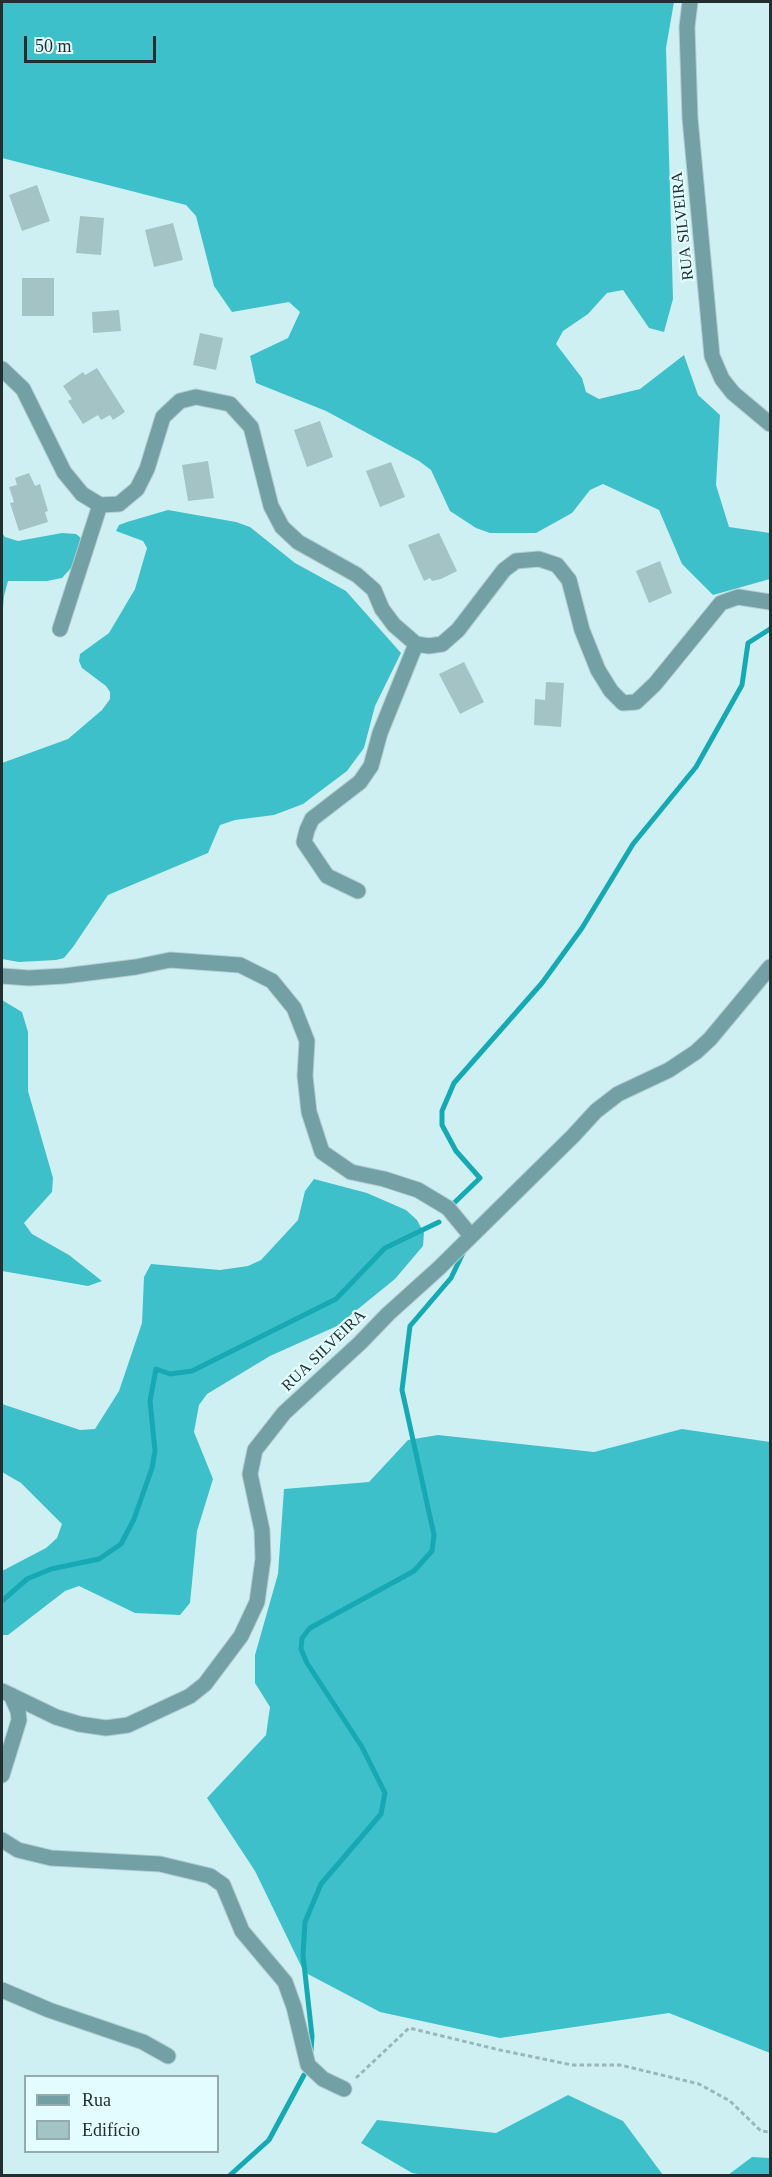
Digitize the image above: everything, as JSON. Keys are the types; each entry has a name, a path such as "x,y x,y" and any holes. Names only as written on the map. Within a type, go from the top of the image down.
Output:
{"street":[{"name":"RUA SILVEIRA","path":"690,2 687,27 690,118 712,356 722,379 733,393 771,424"},
{"path":"2,369 23,389 64,472 82,494 100,505 119,504 137,489 147,469 163,417 180,402 196,398 230,404 251,427 271,506 282,526 298,542 357,575 374,591 382,609 394,625 416,644 429,646 442,644 458,630 504,570 516,561 539,559 557,565 568,580 582,630 598,670 611,691 623,703 636,702 655,684 721,603 738,597 771,602"},
{"path":"60,629 100,505"},
{"path":"358,891 327,876 304,842 312,819 360,782 371,766 380,733 416,644"},
{"path":"2,976 29,978 64,976 136,967 170,960 240,965 272,981 294,1008 307,1041 305,1076 309,1112 322,1152 351,1172 384,1179 418,1190 448,1208 471,1236"},
{"name":"RUA SILVEIRA","path":"6,1693 56,1716 79,1724 106,1728 128,1725 190,1696 205,1684 241,1636 257,1602 263,1559 262,1530 250,1474 255,1450 284,1413 471,1236 596,1111 618,1094 669,1070 696,1052 710,1039 771,967"},
{"path":"2,1775 19,1720 18,1711 6,1693"},
{"path":"2,1840 18,1850 51,1858 160,1864 210,1876 223,1885 242,1931 285,1983 294,2007 309,2065 323,2079 344,2089"},
{"path":"2,1990 49,2010 143,2042 168,2056"}],"path":[{"path":"344,2089 409,2028 520,2055 572,2065 620,2065 699,2084 730,2101 761,2131 771,2132"}],"shaded area":[{"path":"2,2 674,2 666,48 673,299 664,332 649,328 623,290 607,293 588,314 563,331 556,344 582,378 586,392 599,399 640,389 684,355 698,395 720,415 716,485 729,527 770,533 770,579 713,595 682,564 659,510 603,484 590,490 572,513 536,533 490,533 476,528 450,511 431,470 419,461 326,411 256,383 250,356 288,338 300,312 289,302 232,312 214,286 196,216 186,205 2,158"},
{"path":"168,510 236,522 250,527 295,563 346,591 401,653 375,706 364,748 347,771 303,804 274,815 235,820 220,825 208,853 108,895 64,958 19,962 2,959 2,763 68,739 102,710 110,699 110,692 106,686 82,668 79,661 80,654 109,633 135,589 147,548 143,541 116,531 119,525"},
{"path":"2,533 5,537 18,541 62,533 76,534 81,538 73,566 62,578 47,581 8,581 2,620"},
{"path":"2,1000 22,1012 28,1032 28,1091 53,1178 52,1192 24,1223 32,1234 69,1255 102,1281 88,1286 2,1271"},
{"path":"314,1179 367,1193 406,1210 417,1220 424,1233 423,1246 395,1279 337,1326 270,1356 207,1394 199,1405 194,1432 213,1479 197,1531 190,1603 180,1615 135,1613 79,1586 65,1591 8,1635 2,1635 2,1571 46,1548 57,1538 62,1524 21,1483 2,1472 2,1404 80,1430 95,1429 119,1391 142,1323 144,1277 151,1264 220,1270 248,1266 261,1260 298,1220 305,1191"},
{"path":"682,1429 770,1442 770,2053 669,2013 500,2038 380,2012 304,1972 255,1871 207,1798 266,1735 270,1707 255,1683 255,1655 278,1574 284,1489 369,1482 408,1440 438,1435 594,1452"},
{"path":"568,2095 623,2121 663,2175 424,2175 412,2173 361,2143 377,2120 496,2133"},
{"path":"752,2157 770,2158 770,2175 728,2175"}],"building":[{"path":"37,185 50,221 22,231 9,195"},
{"path":"80,216 104,218 101,255 76,253"},
{"path":"173,223 183,260 154,267 145,230"},
{"path":"22,278 54,278 54,316 22,316"},
{"path":"119,310 121,331 93,333 92,312"},
{"path":"200,333 223,338 216,370 193,365"},
{"path":"97,368 125,412 113,420 110,415 101,420 98,415 83,424 68,401 72,399 63,386 83,372 85,375"},
{"path":"320,421 333,457 307,467 294,430"},
{"path":"208,461 214,498 188,501 182,465"},
{"path":"391,462 405,497 380,507 366,471"},
{"path":"29,473 35,486 40,484 48,511 45,512 48,522 19,531 10,503 14,502 9,487 17,485 15,478"},
{"path":"439,533 457,571 441,579 432,581 430,578 424,581 408,545"},
{"path":"660,561 672,593 649,603 636,571"},
{"path":"464,662 484,702 460,714 439,674"},
{"path":"546,682 564,683 561,727 534,725 535,699 545,700"}],"waterway":[{"path":"453,1204 480,1178 456,1151 442,1125 442,1111 454,1083 542,983 582,928 633,844 696,767 742,685 748,643 770,629"},
{"path":"2,1601 27,1579 51,1569 99,1559 121,1544 134,1519 152,1468 155,1451 150,1401 156,1369 170,1374 192,1371 336,1299 385,1248 439,1222"},
{"path":"311,2051 312,2036 303,1955 305,1922 321,1884 381,1814 385,1793 362,1747 307,1663 301,1649 302,1638 310,1628 414,1571 432,1551 434,1535 402,1390 410,1326 451,1278 463,1253"},
{"path":"229,2176 269,2140 304,2075"}]}
